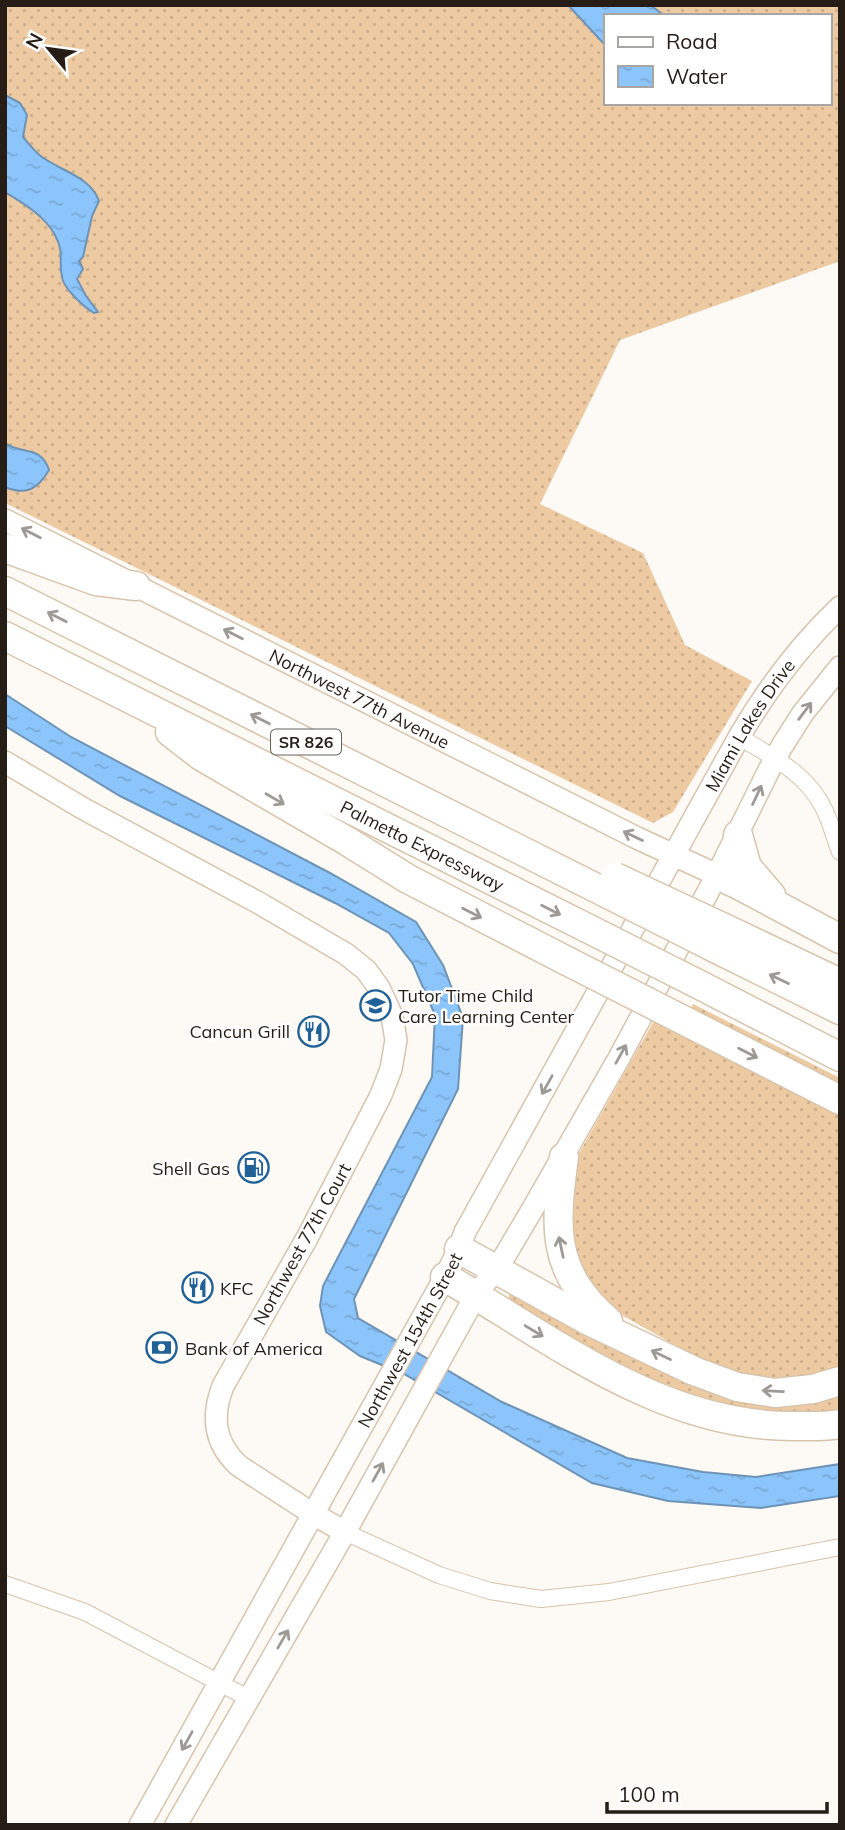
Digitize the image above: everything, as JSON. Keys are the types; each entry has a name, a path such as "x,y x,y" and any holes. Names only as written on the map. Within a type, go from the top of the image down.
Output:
{"highway":[{"path":"5,548 96,581 135,586"},
{"name":"SR 826","path":"5,591 337,758 719,937 840,1010"},
{"name":"Palmetto Expressway","path":"5,636 840,1057"},
{"path":"118,692 201,756 408,879 840,1100"},
{"path":"738,835 747,867 779,906"},
{"path":"717,875 840,939"},
{"path":"719,937 840,984"},
{"path":"564,1157 557,1219 567,1269 585,1300 628,1339"},
{"path":"459,1249 587,1320 694,1371 737,1387 775,1393 813,1390 840,1381"},
{"path":"445,1277 612,1378 670,1403 713,1417 771,1426 840,1424"}],"main road":[{"name":"Northwest 77th Avenue","path":"5,520 637,838 717,875"},
{"name":"Miami Lakes Drive","path":"674,855 766,693 812,635 840,607"},
{"path":"717,875 775,758 803,713 840,667"},
{"name":"Northwest 77th Court","path":"5,762 84,809 259,903 346,954 366,970 379,988 392,1016 396,1040 391,1069 382,1096 217,1401 217,1433 230,1457 239,1466 345,1532"},
{"name":"Northwest 154th Street","path":"140,1825 445,1277 465,1232 674,855"},
{"name":"Northwest 154th Street","path":"176,1825 345,1532 476,1295 564,1157 717,875"}],"street":[{"path":"739,737 805,780 825,811 840,852"},
{"name":"Northwest 77th Court","path":"345,1532 439,1575 490,1591 541,1598 609,1592 840,1547"},
{"path":"5,1584 85,1612 248,1698"}],"shaded area":[{"path":"5,5 840,5 840,261 620,340 540,504 643,553 685,645 752,681 673,812 653,823 5,503"},
{"path":"693,1004 840,1078 840,1089 689,1012"},
{"path":"655,1019 840,1109 840,1372 779,1383 716,1368 611,1309 576,1264 564,1200 578,1155"},
{"path":"512,1292 635,1359 696,1386 840,1390 840,1413 781,1416 659,1390 509,1301 509,1294"}],"water":[{"path":"568,5 650,5 662,14 604,14 604,44"},
{"path":"5,95 20,103 27,115 23,137 32,148 39,155 82,180 99,201 92,216 83,257 79,261 83,269 77,279 98,312 94,313 80,302 63,282 60,247 51,228 33,210 5,192"},
{"path":"5,443 36,454 46,462 49,470 36,486 25,491 5,487"},
{"path":"5,694 71,737 330,873 416,922 443,965 463,1018 458,1089 354,1299 358,1318 502,1402 627,1458 703,1472 756,1477 840,1464 840,1496 761,1508 668,1501 592,1483 404,1374 360,1356 326,1332 320,1306 323,1286 432,1077 435,1015 413,964 389,933 335,903 120,796 5,726"}],"place":[{"name":"Tutor Time Child Care Learning Center","path":"375,1005"},
{"name":"Cancun Grill","path":"313,1031"},
{"name":"Shell Gas","path":"253,1168"},
{"name":"KFC","path":"197,1288"},
{"name":"Bank of America","path":"162,1348"}]}
